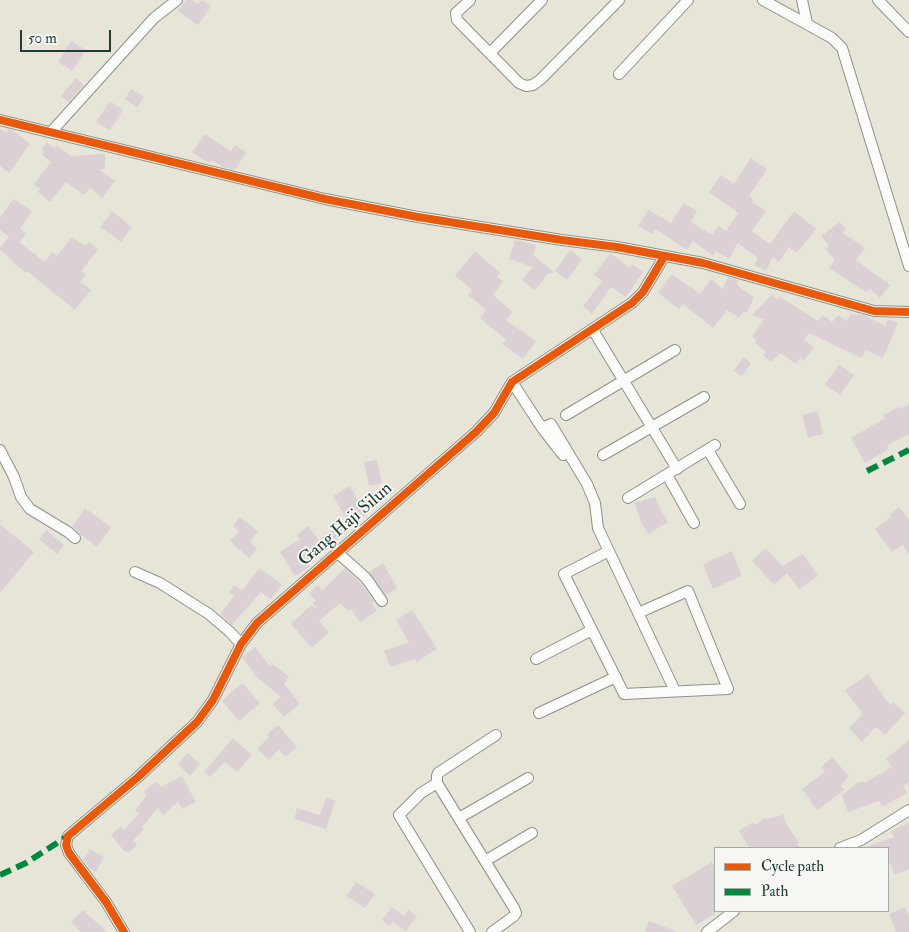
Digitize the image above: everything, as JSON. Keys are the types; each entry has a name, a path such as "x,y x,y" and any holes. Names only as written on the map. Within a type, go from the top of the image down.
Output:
{"street":[{"path":"52,131 154,18 177,0"},
{"path":"470,0 459,10 456,17 518,83 526,86 533,85 541,79 619,0"},
{"path":"490,53 542,0"},
{"path":"618,74 688,0"},
{"path":"763,0 777,3 832,38 844,53 909,266"},
{"path":"802,0 807,23"},
{"path":"878,0 909,32"},
{"path":"0,120 52,131 76,140 325,199 418,218 617,247 703,263 874,311 909,312"},
{"name":"Gang Haji Silun","path":"124,932 106,902 68,853 66,845 68,836 138,778 197,722 213,700 240,644 257,623 482,427 494,413 512,382 593,330 638,297 664,257"},
{"path":"593,330 677,469"},
{"path":"566,415 675,350"},
{"path":"512,382 542,428 587,484 594,503 598,528 675,691"},
{"path":"603,455 704,397"},
{"path":"628,498 712,448 740,504"},
{"path":"0,450 14,477 21,497 30,509 75,538"},
{"path":"666,475 694,523"},
{"path":"609,551 564,574 624,694 728,689 688,591 638,613"},
{"path":"338,553 366,578 382,601"},
{"path":"135,572 160,582 209,614 230,632 240,644"},
{"path":"536,659 592,630"},
{"path":"539,713 616,677"},
{"path":"492,932 511,919 516,913 438,783 437,776 438,773 496,735"},
{"path":"459,818 528,778"},
{"path":"438,783 414,799 402,811 400,816 470,932"},
{"path":"843,847 862,840 909,810"},
{"path":"485,861 532,832"},
{"path":"707,932 733,912"}],"building":[{"path":"186,0 192,0 198,4 202,0 211,6 198,25 178,11"},
{"path":"71,41 86,50 72,71 58,62"},
{"path":"76,78 84,85 69,102 61,96"},
{"path":"131,89 144,97 137,108 125,99"},
{"path":"110,101 123,110 110,130 96,122"},
{"path":"0,129 6,133 9,129 12,130 30,144 9,173 0,166"},
{"path":"205,134 231,151 235,145 246,152 235,170 223,167 211,160 209,163 192,152"},
{"path":"47,142 54,148 57,145 71,156 105,154 105,169 99,169 115,181 102,198 90,188 84,195 66,182 50,202 38,192 40,189 34,184 51,162 42,155 44,152 41,150"},
{"path":"751,158 767,169 749,196 753,199 752,202 766,211 752,231 770,244 794,211 816,229 797,253 789,247 779,262 773,257 766,271 754,265 758,258 738,243 729,259 716,251 713,256 693,241 687,250 655,229 652,234 638,226 648,210 671,223 684,203 697,211 691,222 712,235 718,226 726,231 738,213 709,192 721,175 734,184"},
{"path":"13,199 32,211 20,229 26,234 19,242 45,262 52,252 57,256 72,237 86,246 89,242 98,249 81,271 86,275 80,282 91,290 75,310 28,272 26,273 12,262 0,250 9,237 0,230 0,218"},
{"path":"112,211 132,227 121,242 100,227"},
{"path":"840,222 846,229 842,232 865,248 856,260 890,285 880,298 870,289 868,292 862,290 829,268 835,260 825,249 829,246 821,236"},
{"path":"515,240 536,245 533,255 555,273 549,273 535,290 522,280 533,267 509,259"},
{"path":"570,250 582,259 567,280 555,271"},
{"path":"475,251 500,273 497,277 503,281 493,295 513,312 506,320 536,341 523,359 502,344 506,340 480,318 486,310 468,295 472,290 455,276"},
{"path":"610,253 630,268 632,264 643,272 626,297 611,287 592,314 583,306 602,281 594,275"},
{"path":"672,274 700,294 711,279 723,289 728,277 738,280 737,285 754,297 747,313 743,312 739,318 727,310 713,328 683,304 679,309 658,293"},
{"path":"772,294 778,300 780,297 818,321 823,315 832,322 838,315 847,321 851,313 866,316 885,326 888,319 898,323 883,358 866,350 861,358 809,333 804,340 814,347 804,361 800,358 796,364 780,353 771,362 763,355 766,352 755,343 757,341 752,337 764,319 752,315"},
{"path":"743,357 751,363 742,376 734,371"},
{"path":"839,364 854,375 840,395 825,385"},
{"path":"909,404 909,434 887,446 889,449 865,463 851,438 885,418 883,415"},
{"path":"818,411 823,434 808,438 802,415"},
{"path":"377,460 382,483 369,486 364,462"},
{"path":"350,486 367,515 350,525 333,496"},
{"path":"655,497 668,522 648,534 641,522 635,503"},
{"path":"899,507 909,519 909,556 903,544 892,552 875,529 892,516 890,515"},
{"path":"85,508 111,527 97,547 72,527"},
{"path":"239,517 258,531 250,542 257,549 249,558 230,541 239,531 233,526"},
{"path":"342,522 349,531 308,563 310,566 295,576 280,552 300,539 297,535 308,526 319,540"},
{"path":"0,524 34,552 0,593"},
{"path":"46,530 64,545 57,554 39,539"},
{"path":"766,548 782,566 803,554 818,576 799,589 787,573 774,585 752,561"},
{"path":"732,551 742,576 713,589 703,564"},
{"path":"383,563 397,588 386,595 369,572"},
{"path":"259,568 282,584 271,599 261,592 232,625 220,614 234,596 229,592 234,585 242,591"},
{"path":"345,568 361,583 374,602 372,603 377,611 360,622 351,609 348,611 340,603 319,621 329,632 312,648 291,624 311,605 318,610 313,603 316,601 309,593 318,585 322,591"},
{"path":"412,610 437,649 416,662 415,659 390,667 384,651 409,642 396,620"},
{"path":"255,647 270,666 272,663 289,677 284,684 300,704 284,717 273,704 281,697 253,674 242,657"},
{"path":"868,674 890,705 893,702 905,713 885,735 876,727 862,742 849,728 863,714 845,690"},
{"path":"242,683 260,703 239,721 222,701"},
{"path":"278,725 297,747 286,757 279,749 269,760 257,749 269,737 267,734"},
{"path":"233,738 252,755 237,772 225,762 210,777 204,772"},
{"path":"909,740 909,782 903,786 907,793 882,807 879,801 848,812 842,795 857,783 864,781 864,783 892,767 886,759"},
{"path":"188,753 200,764 190,776 178,764"},
{"path":"832,757 849,776 841,786 845,790 817,810 802,789 825,772 821,767"},
{"path":"182,776 196,802 182,809 178,802 163,815 158,808 142,827 144,829 133,841 137,845 129,852 125,852 111,835 121,826 124,830 139,814 135,810 147,795 144,792 156,781 161,787"},
{"path":"326,798 335,801 326,829 294,819 297,808 320,815"},
{"path":"784,815 785,822 799,843 797,844 799,847 748,847 739,831 753,822 755,825 765,819"},
{"path":"909,823 909,869 895,875 889,861 889,847 866,847 894,837 891,831"},
{"path":"90,849 104,857 96,872 89,868 83,860"},
{"path":"712,862 714,865 715,914 696,925 672,886"},
{"path":"356,882 375,894 365,908 346,896"},
{"path":"392,907 404,916 408,910 417,916 406,931 393,922 390,926 382,920"},
{"path":"905,907 909,916 909,932 896,932 889,914"},
{"path":"83,910 107,932 81,932 71,922"},
{"path":"649,921 676,931 676,932 645,932"}],"marked path":[{"path":"867,471 909,450"},
{"path":"0,875 26,863 68,836"}],"cycle path":[{"path":"0,120 325,199 418,217 617,247 703,263 874,311 909,312"},
{"path":"124,932 106,902 69,853 66,845 68,836 138,777 197,722 213,700 241,644 257,623 476,432 494,413 512,382 632,303 643,292 664,257"}]}
